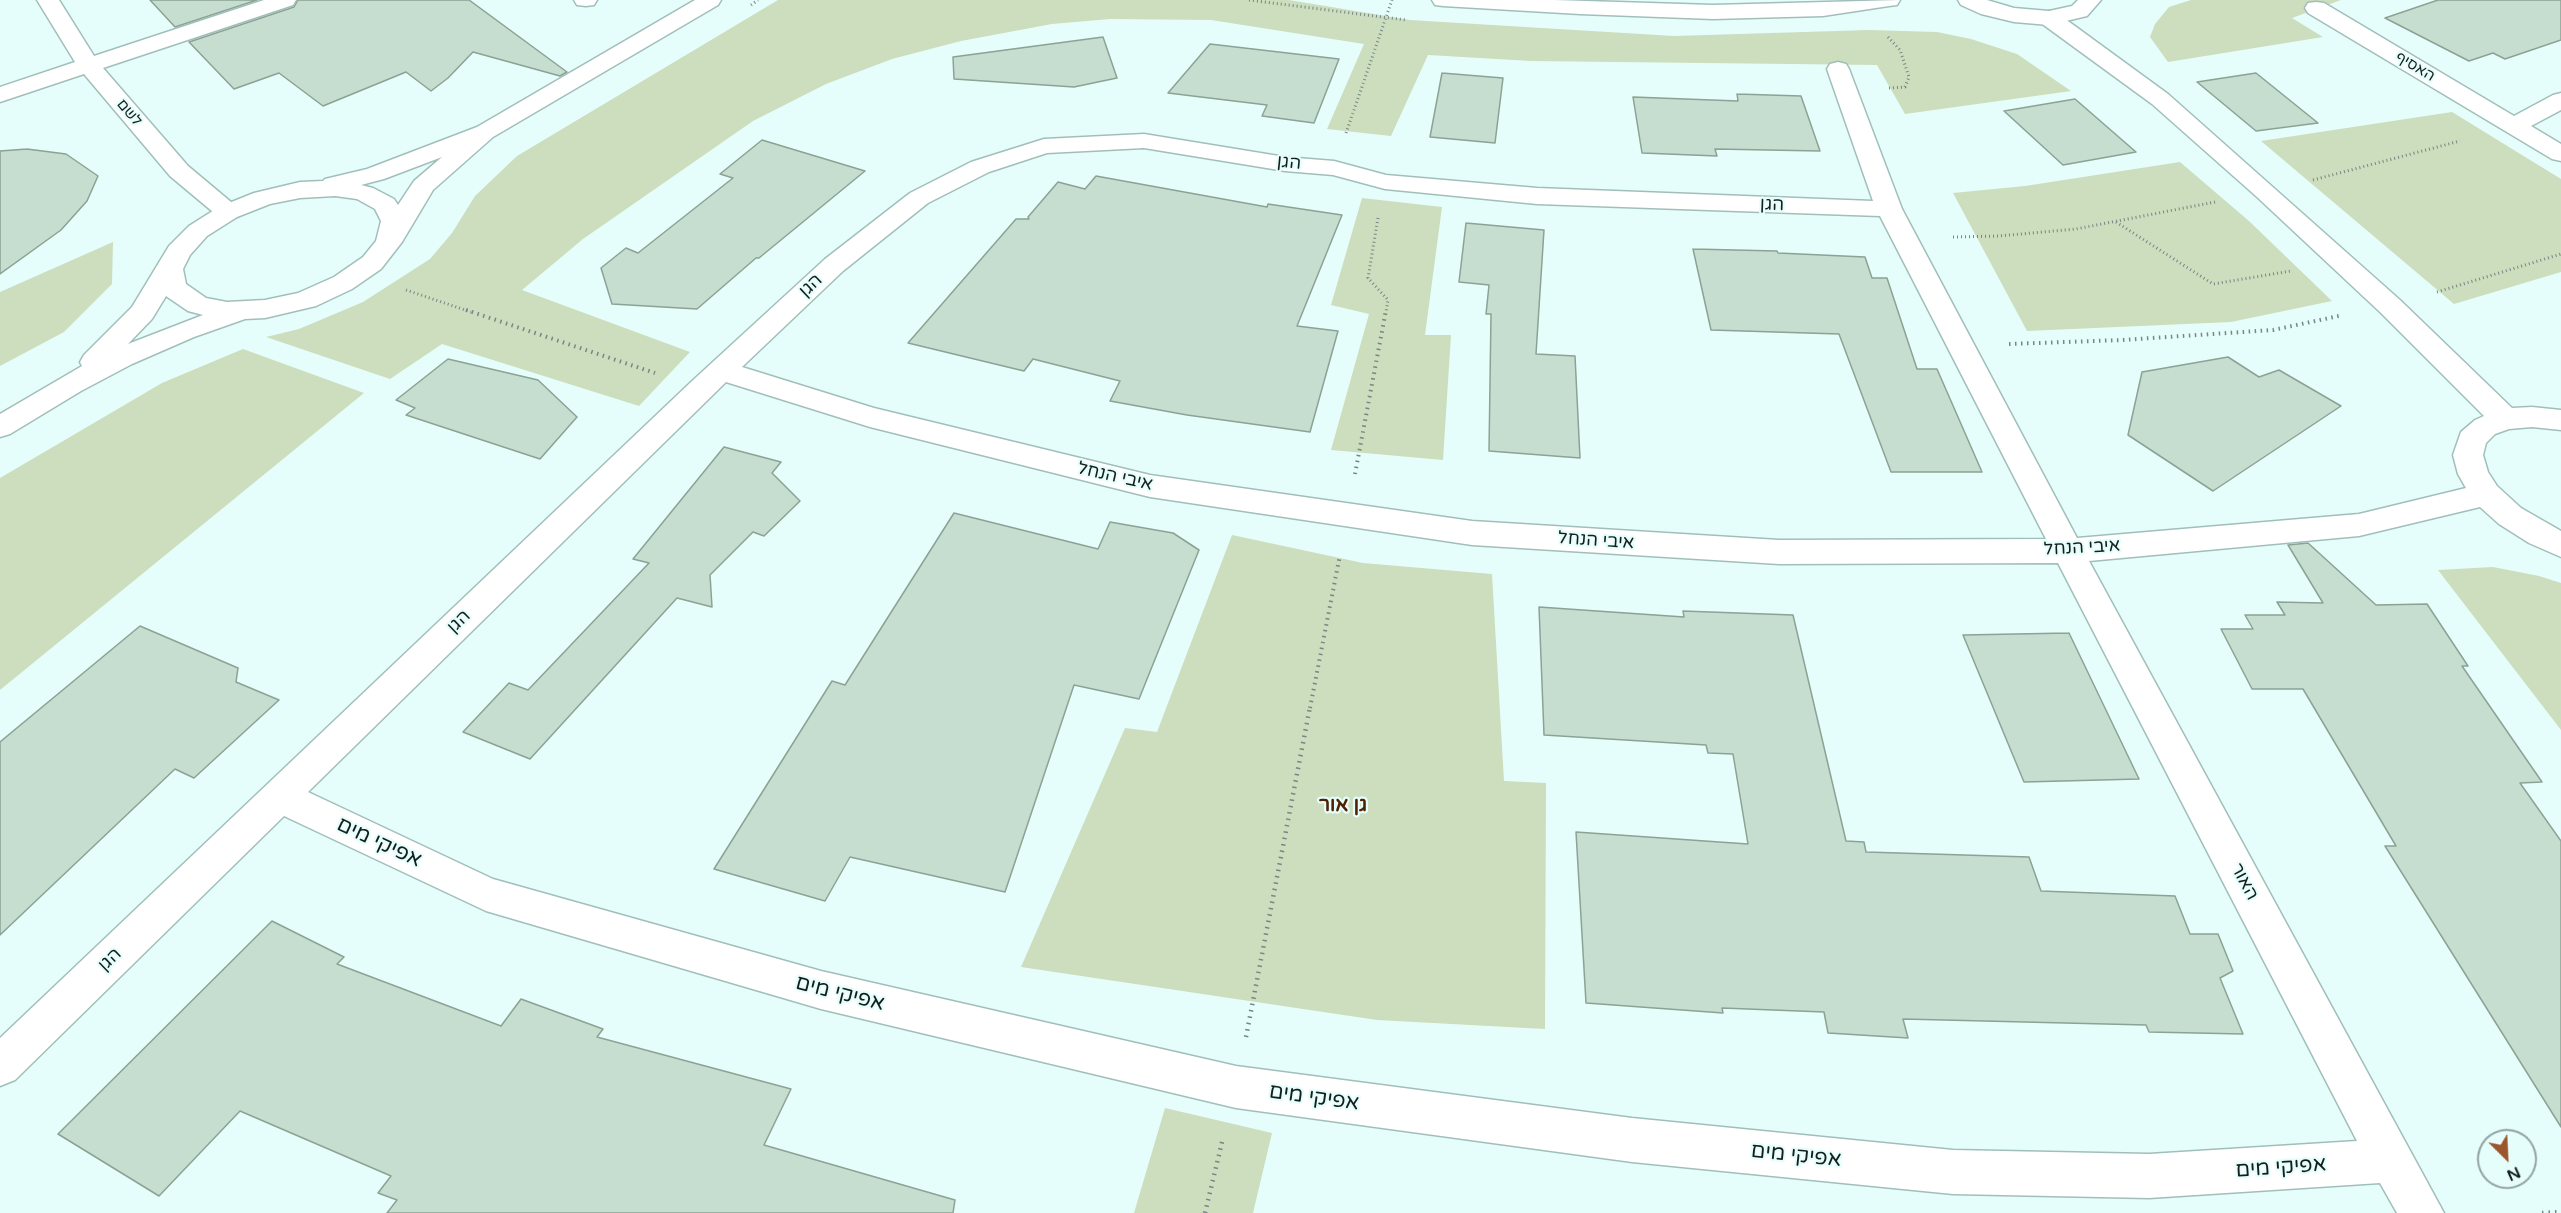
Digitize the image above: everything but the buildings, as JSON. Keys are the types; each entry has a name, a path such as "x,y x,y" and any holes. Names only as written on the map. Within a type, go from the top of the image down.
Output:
{"street":[{"name":"לשם","path":"48,0 88,66 179,171 228,212"},
{"path":"0,95 285,0"},
{"path":"71,384 142,314 178,252 198,231 228,212 263,198 316,189 375,174 485,132 710,0"},
{"path":"1443,0 1580,8 1713,12 1823,10 1889,0"},
{"path":"1969,0 1989,9 2014,15 2049,18 2079,11 2090,0"},
{"name":"האסיף","path":"2316,8 2561,154"},
{"path":"2049,18 2160,99 2266,192 2390,306 2505,420"},
{"path":"1842,80 1889,209 2068,551"},
{"path":"2514,126 2561,100"},
{"path":"170,269 173,288 198,305 227,311 266,309 306,300 343,284 372,263 389,242 423,186 485,132"},
{"name":"הגן","path":"0,1066 711,379 834,265 919,198 980,168 1044,146 1144,141 1285,164 1334,168 1385,182 1537,196 1889,209"},
{"path":"316,189 336,188 364,193 385,204 394,221 389,242"},
{"path":"0,427 71,384 122,357 174,335 242,311"},
{"name":"איבי הנחל","path":"711,379 1150,486 1472,533 1779,552 2068,551 2360,525 2486,494"},
{"path":"2561,420 2532,417 2505,420 2485,427 2472,439 2468,455 2473,474 2486,494 2510,516 2561,545"},
{"name":"האור","path":"2068,551 2391,1161 2422,1213"},
{"name":"אפיקי מים","path":"279,796 486,894 821,990 1236,1087 1632,1140 1953,1172 2149,1176 2391,1161"}],"path":[{"path":"1334,168 1392,0"},
{"path":"1842,80 1905,87 1909,77 1900,50 1859,4"},
{"path":"1904,237 1999,236 2076,230 2266,192 2514,126"},
{"path":"1205,1213 1236,1087 1388,300 1368,278 1385,182"},
{"path":"2115,222 2214,284 2342,262"},
{"path":"1961,346 2122,340 2273,330 2390,306 2561,254"},
{"path":"357,273 711,379"},
{"path":"2542,1213 2561,1212"}],"green space":[{"path":"778,0 1289,0 1410,20 1674,36 1869,30 1937,32 1971,39 2017,54 2071,91 1905,114 1877,65 1531,61 1428,55 1391,136 1327,129 1364,44 1211,20 1110,19 1052,24 961,41 892,59 826,84 753,121 583,239 522,290 690,352 639,406 442,344 390,379 266,337 299,329 363,302 430,259 452,233 475,196 517,156"},
{"path":"2191,0 2341,0 2292,18 2323,37 2168,62 2150,37 2155,24 2169,7"},
{"path":"2452,112 2561,179 2561,272 2454,304 2261,141"},
{"path":"2180,162 2249,221 2332,301 2231,322 2027,331 1953,193 2025,186"},
{"path":"1362,198 1442,207 1425,335 1451,335 1443,460 1331,450 1369,314 1331,305"},
{"path":"113,242 112,284 64,332 0,366 0,292"},
{"path":"243,349 364,393 0,690 0,478 162,383"},
{"path":"1232,535 1363,563 1492,574 1504,781 1546,783 1545,1029 1377,1020 1021,967 1125,728 1157,732"},
{"path":"2493,567 2561,583 2561,730 2438,570"},
{"path":"1165,1108 1272,1133 1253,1213 1134,1213"}],"district":[{"name":"גן אור","path":"1343,806"}]}
